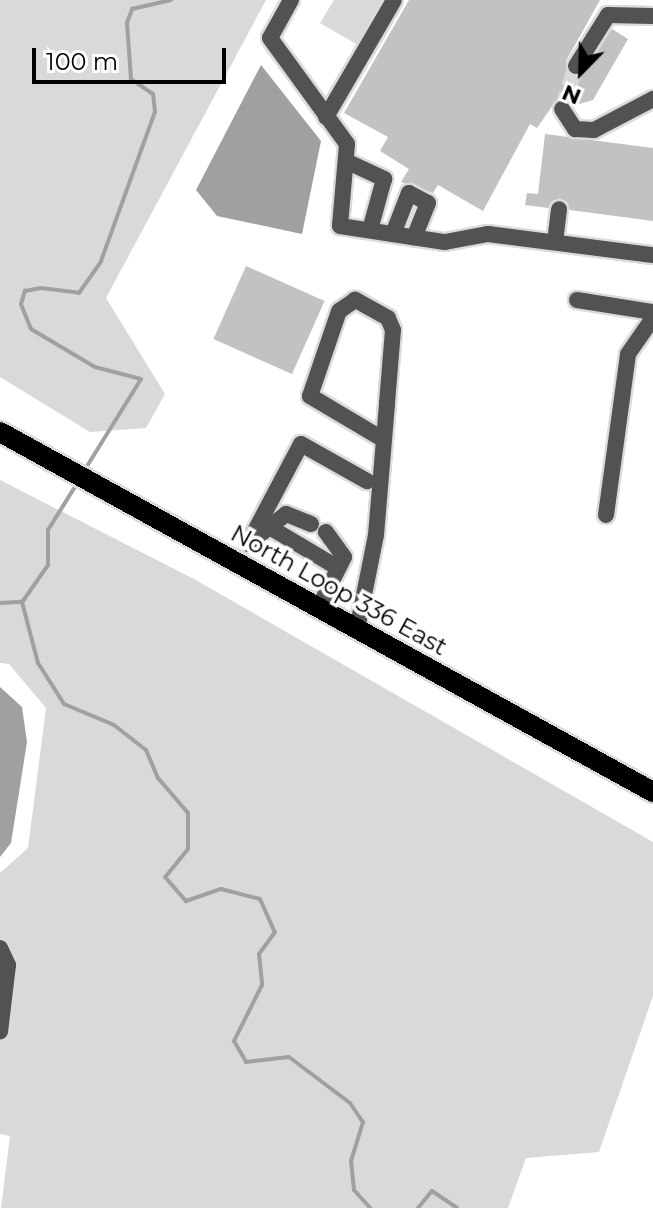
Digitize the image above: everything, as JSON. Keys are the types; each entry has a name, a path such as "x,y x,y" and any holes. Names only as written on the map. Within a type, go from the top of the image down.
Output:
{"main road":[{"name":"North Loop 336 East","path":"0,432 653,792"}],"street":[{"path":"291,0 270,38 347,144 350,163 336,215 340,226 445,242 488,234 653,255"},
{"path":"326,117 394,0"},
{"path":"576,66 608,15 653,16"},
{"path":"562,109 575,129 594,130 653,99"},
{"path":"350,163 384,179 370,230"},
{"path":"393,234 409,193 428,203 414,237"},
{"path":"555,242 559,209"},
{"path":"357,630 384,440 393,330 388,318 355,300 339,311 310,396 384,440"},
{"path":"577,300 653,312"},
{"path":"606,515 628,354 653,318"},
{"path":"237,565 301,444 367,481"},
{"path":"248,544 286,514 319,528 341,546 338,568 318,609"},
{"path":"271,528 338,568"},
{"path":"0,948 8,965 0,1032"}],"shaded area":[{"path":"0,0 266,0 106,298 165,394 146,428 90,432 0,377"},
{"path":"334,0 384,0 358,45 320,23"},
{"path":"261,65 321,141 302,234 217,216 196,190"},
{"path":"0,480 194,579 653,842 653,996 599,1152 526,1158 508,1208 1,1208 10,1136 0,1134 0,873 28,848 46,708 9,664 0,663"},
{"path":"0,687 22,707 27,742 11,843 0,857"}],"building":[{"path":"409,0 600,0 566,61 575,77 612,29 628,39 593,100 573,106 557,99 537,128 530,124 483,211 438,185 433,193 401,182 409,169 380,151 388,137 344,113"},
{"path":"545,134 653,148 653,221 570,210 560,198 548,208 525,205 527,193 538,194"},
{"path":"246,266 325,301 292,374 213,339"}],"waterway":[{"path":"84,471 141,379 95,367 31,329 21,304 25,291 41,288 79,293 101,261 155,112 153,94 131,79 127,23 132,9 171,0"},
{"path":"23,601 48,565 48,530 78,482"},
{"path":"22,602 38,663 64,704 114,725 146,750 158,778 188,813 188,849 165,877 186,901 221,889 260,899 275,932 259,954 262,985 234,1041 246,1062 289,1057 350,1103 363,1122 351,1161 354,1190 370,1208"},
{"path":"0,603 22,602"},
{"path":"418,1208 432,1191 457,1208"}],"tunnel":[{"path":"562,109 576,66"}]}
